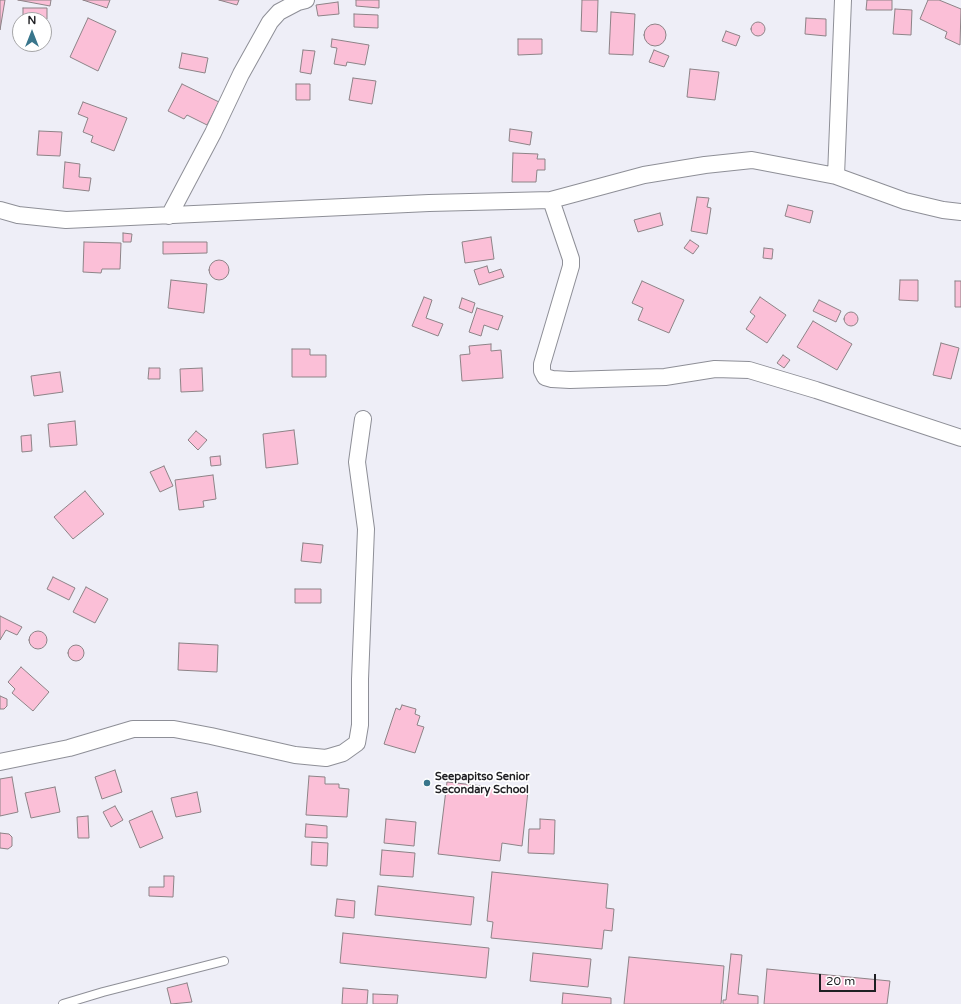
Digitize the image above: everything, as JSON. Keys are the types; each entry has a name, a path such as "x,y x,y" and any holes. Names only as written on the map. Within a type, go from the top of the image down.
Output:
{"street":[{"path":"169,216 213,133 241,74 270,22 283,9 306,0"},
{"path":"836,176 844,0"},
{"path":"0,210 18,215 66,220 429,203 551,200 644,175 705,165 752,160 836,176 905,201 943,210 961,212"},
{"path":"551,200 571,258 571,266 542,364 542,371 545,377 552,379 665,377 715,369 749,370 816,390 961,438"},
{"path":"0,762 69,748 133,730 174,730 211,736 295,755 326,758 343,753 357,743 360,725 360,679 366,529 357,462 363,419"}],"lane":[{"path":"63,1004 103,992 224,961"}],"building":[{"path":"0,0 5,0 0,30"},
{"path":"18,0 51,0 50,6"},
{"path":"83,0 110,0 107,8"},
{"path":"219,0 239,0 237,5"},
{"path":"356,0 379,0 379,8 356,6"},
{"path":"582,0 598,0 597,32 581,31"},
{"path":"867,0 892,0 892,10 866,10"},
{"path":"928,0 939,0 961,9 960,45 945,38 947,32 920,19"},
{"path":"338,2 339,14 318,16 316,5"},
{"path":"23,8 47,8 47,12 23,12"},
{"path":"895,9 912,10 911,35 893,34"},
{"path":"611,12 635,14 633,55 609,54"},
{"path":"354,14 378,15 378,28 354,27"},
{"path":"88,18 116,31 98,71 70,57"},
{"path":"806,18 826,19 826,36 805,34"},
{"path":"755,22 761,22 765,26 765,32 761,36 755,36 751,32 751,26"},
{"path":"655,24 663,27 666,35 663,43 655,46 647,43 644,35 647,27"},
{"path":"726,31 740,36 736,46 722,41"},
{"path":"332,39 369,45 365,65 347,62 346,66 334,64 337,48 331,47"},
{"path":"518,39 542,39 542,54 518,55"},
{"path":"303,50 315,51 311,74 300,72"},
{"path":"654,50 669,56 664,67 649,62"},
{"path":"182,53 208,58 205,73 179,68"},
{"path":"690,69 719,72 715,100 687,97"},
{"path":"353,78 376,81 372,104 349,100"},
{"path":"182,84 219,102 207,125 187,115 184,119 168,111"},
{"path":"296,84 310,84 310,100 296,100"},
{"path":"83,102 127,118 114,151 91,142 93,136 83,132 88,118 78,114"},
{"path":"510,129 532,132 530,145 509,141"},
{"path":"39,131 62,132 60,156 37,155"},
{"path":"513,153 538,154 537,159 545,159 545,170 537,170 536,182 512,182"},
{"path":"65,162 80,164 79,177 91,178 89,191 63,188"},
{"path":"697,197 709,198 707,207 711,208 707,234 691,231"},
{"path":"788,205 813,211 810,223 785,216"},
{"path":"660,213 663,225 638,232 634,220"},
{"path":"123,233 132,234 131,242 123,242"},
{"path":"491,237 494,259 465,263 462,242"},
{"path":"690,240 699,246 693,254 684,248"},
{"path":"84,242 121,243 120,269 102,269 101,273 83,272"},
{"path":"163,242 207,242 207,253 163,254"},
{"path":"764,248 773,249 772,259 763,258"},
{"path":"219,260 226,263 229,270 226,277 219,280 212,277 209,270 212,263"},
{"path":"487,266 489,273 501,269 504,277 479,285 474,270"},
{"path":"171,280 207,284 204,313 168,308"},
{"path":"900,280 918,280 918,301 899,300"},
{"path":"642,281 684,300 669,333 638,320 643,308 632,303"},
{"path":"955,281 961,281 961,307 955,307"},
{"path":"424,297 432,300 426,318 443,324 438,336 412,326"},
{"path":"760,297 786,315 767,343 746,329 755,316 750,312"},
{"path":"462,298 475,303 472,313 459,308"},
{"path":"819,300 841,311 836,322 813,311"},
{"path":"477,308 503,316 498,330 484,325 481,336 469,332"},
{"path":"848,312 854,312 858,316 858,322 854,326 848,326 844,322 844,316"},
{"path":"813,321 852,344 837,370 797,347"},
{"path":"941,343 959,348 951,379 933,375"},
{"path":"491,344 491,351 501,350 503,378 462,381 460,355 470,354 469,346"},
{"path":"292,349 310,349 310,355 326,355 326,377 292,377"},
{"path":"783,355 790,360 784,368 777,363"},
{"path":"149,368 160,368 160,379 148,379"},
{"path":"202,368 203,391 181,392 180,369"},
{"path":"60,372 63,392 34,396 31,376"},
{"path":"75,421 77,445 50,447 48,424"},
{"path":"294,430 298,464 266,468 263,434"},
{"path":"196,431 207,440 198,450 188,440"},
{"path":"31,435 32,451 22,452 21,436"},
{"path":"220,456 221,465 211,466 210,457"},
{"path":"164,466 173,486 160,492 150,472"},
{"path":"213,475 216,499 203,501 204,507 179,510 175,480"},
{"path":"85,491 104,514 73,539 54,517"},
{"path":"303,543 323,545 321,563 301,561"},
{"path":"53,577 75,588 69,600 47,589"},
{"path":"86,587 108,599 95,623 73,612"},
{"path":"295,589 321,589 321,603 295,603"},
{"path":"0,616 22,627 17,635 6,630 0,640"},
{"path":"38,631 44,634 47,640 44,646 38,649 32,646 29,640 32,634"},
{"path":"179,643 218,645 217,672 178,670"},
{"path":"76,645 82,647 84,653 82,659 76,661 70,659 68,653 70,647"},
{"path":"21,667 49,692 33,711 12,693 15,689 8,682"},
{"path":"0,696 7,699 7,706 4,709 0,709"},
{"path":"402,705 416,709 415,714 420,716 417,725 424,727 415,753 384,744 396,708 400,710"},
{"path":"115,770 122,792 102,799 95,777"},
{"path":"309,776 325,777 325,784 339,784 339,788 349,789 347,817 306,815"},
{"path":"12,777 18,812 0,816 0,779"},
{"path":"447,782 528,791 522,846 502,843 500,861 438,854"},
{"path":"55,787 60,812 31,818 25,793"},
{"path":"197,792 201,812 176,817 171,798"},
{"path":"115,806 123,820 111,827 103,812"},
{"path":"152,811 163,838 140,848 129,821"},
{"path":"88,816 89,838 78,838 77,817"},
{"path":"386,819 416,822 414,846 384,843"},
{"path":"540,819 555,820 554,854 528,853 529,829 540,829"},
{"path":"306,824 327,826 327,838 305,837"},
{"path":"0,833 9,834 12,837 12,846 8,849 0,848"},
{"path":"312,842 328,843 327,866 311,865"},
{"path":"382,850 415,853 413,877 380,875"},
{"path":"492,872 608,884 606,908 614,909 612,931 604,930 602,949 491,938 493,922 487,921"},
{"path":"164,876 174,876 173,897 149,896 149,887 164,887"},
{"path":"378,886 474,897 471,925 375,915"},
{"path":"337,899 355,901 354,918 335,916"},
{"path":"343,933 489,948 486,978 340,963"},
{"path":"533,953 591,959 588,987 530,981"},
{"path":"731,954 742,955 738,994 758,996 758,1004 723,1004 723,1000 726,1000"},
{"path":"629,957 724,966 721,1004 624,1004"},
{"path":"767,969 890,981 887,1004 764,1004"},
{"path":"187,983 192,1002 171,1004 167,988"},
{"path":"343,988 368,990 367,1004 342,1004"},
{"path":"563,993 611,998 611,1004 562,1004"},
{"path":"373,994 398,995 397,1004 373,1004"}],"place":[{"name":"Seepapitso Senior Secondary School","path":"427,783"}]}
